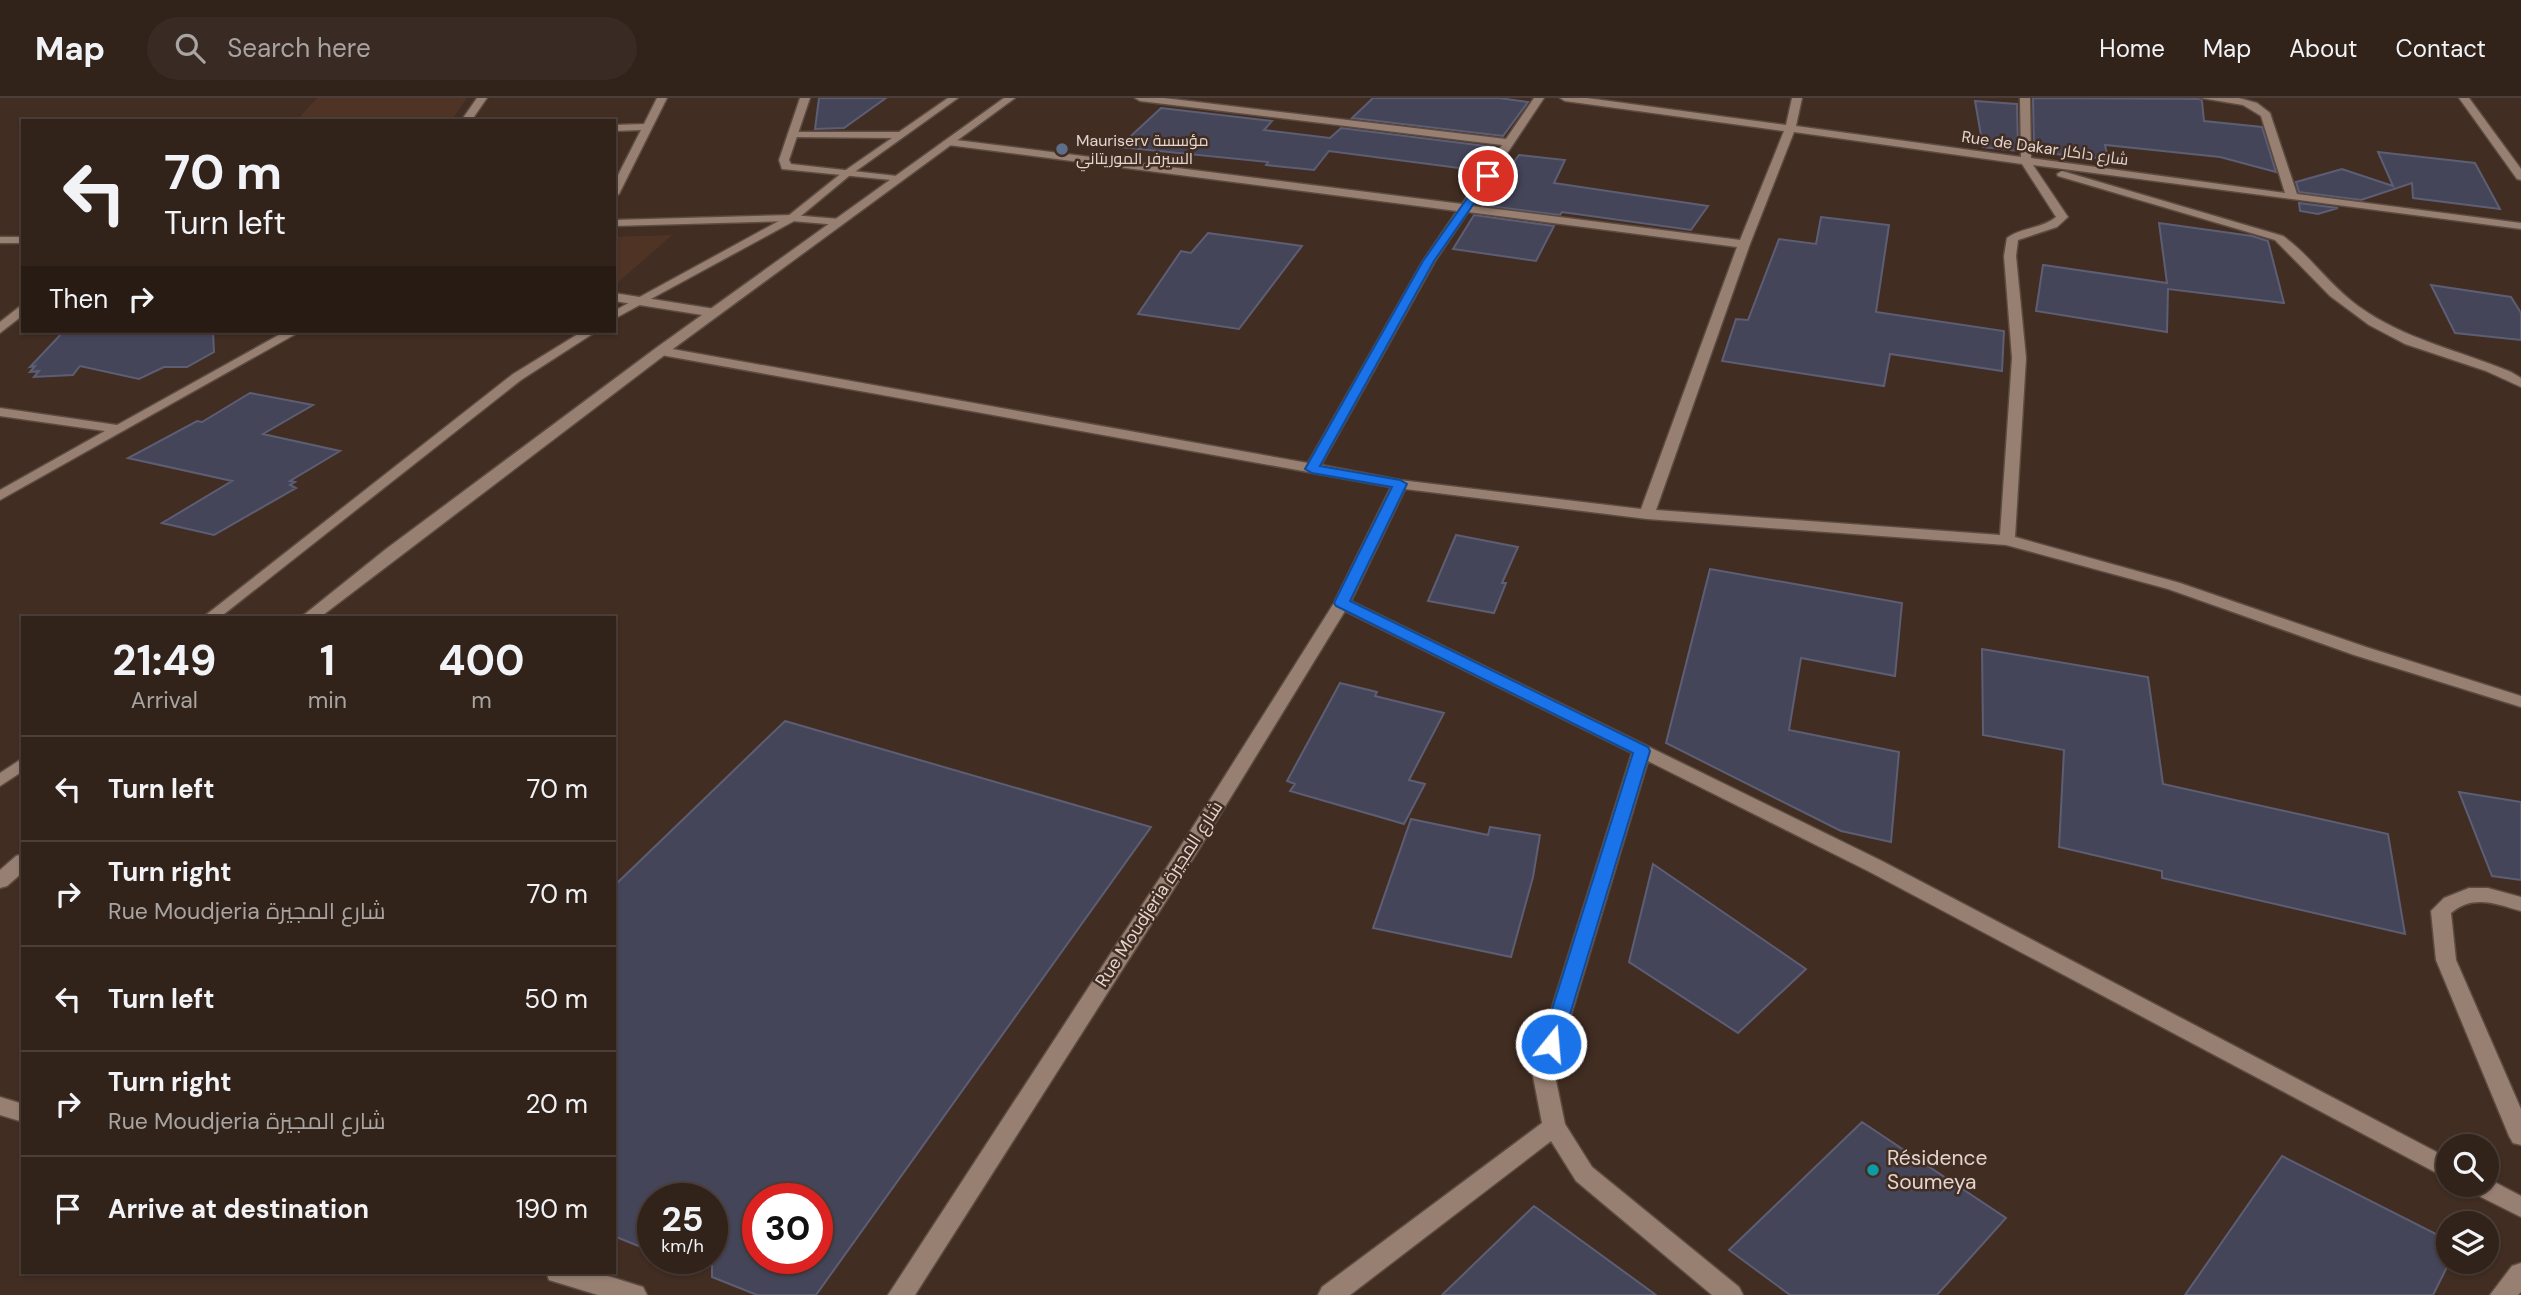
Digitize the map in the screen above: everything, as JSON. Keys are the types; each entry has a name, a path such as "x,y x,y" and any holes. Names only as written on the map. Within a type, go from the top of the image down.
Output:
{"street":[{"path":"467,119 482,98"},
{"path":"616,190 662,98"},
{"path":"805,98 784,163 786,167 897,179"},
{"path":"311,616 661,351 1010,98"},
{"path":"1140,98 1510,143"},
{"path":"1312,469 1429,261 1539,98"},
{"name":"Rue de Dakar شارع داكار","path":"1565,98 2026,162 2521,226"},
{"path":"1647,514 1744,244 1790,128 1797,98"},
{"path":"2007,540 2019,358 2013,238 2023,232 2059,223 2062,217 2050,194 2026,162 2025,98"},
{"path":"2206,98 2244,102 2261,108 2266,115 2292,197"},
{"path":"2464,98 2521,177"},
{"path":"616,128 647,127"},
{"path":"948,142 1744,244"},
{"path":"2026,162 2085,182 2266,232 2297,250 2313,273 2332,292 2375,323 2434,352 2490,369 2521,383"},
{"path":"616,223 792,218 839,222"},
{"path":"0,240 21,240"},
{"path":"616,297 715,313"},
{"path":"0,329 21,310"},
{"path":"0,496 291,333"},
{"path":"661,351 1400,484 1647,514 2007,540 2174,586 2360,651 2521,702"},
{"path":"0,412 119,429"},
{"name":"Rue Moudjeria شارع المجيرة","path":"901,1295 1189,849 1342,603 1400,484"},
{"path":"1342,603 1875,866 2436,1163"},
{"path":"1642,751 1543,1071 1554,1126 1584,1174 1730,1295"},
{"path":"0,881 21,863"},
{"path":"2521,904 2479,893 2463,895 2451,901 2441,911 2446,960 2521,1136"},
{"path":"0,1106 21,1112"},
{"path":"1331,1295 1554,1126"},
{"path":"2499,1195 2521,1207"},
{"path":"565,1274 634,1295"},
{"path":"2503,1295 2521,1274"}],"lane":[{"path":"616,315 792,218 846,174 954,98"},
{"path":"793,134 901,135"},
{"path":"212,616 517,377 588,333"},
{"path":"0,781 21,765"}],"shaded area":[{"path":"317,98 467,98 452,119 298,119"},
{"path":"672,235 616,284 616,237"}],"building":[{"path":"819,98 886,98 844,128 815,129"},
{"path":"1373,98 1499,98 1528,102 1503,136 1352,118"},
{"path":"2033,98 2199,99 2202,101 2204,121 2262,127 2276,172 2220,157 2105,145 2108,159 2034,152"},
{"path":"1975,101 2017,104 2018,151 1983,147"},
{"path":"1161,108 1272,121 1264,130 1330,138 1341,128 1494,147 1474,170 1329,151 1314,170 1266,165 1268,162 1119,147"},
{"path":"2378,152 2475,163 2500,209 2413,198 2412,183 2361,200 2299,192 2296,182 2342,169 2393,186"},
{"path":"1519,155 1565,160 1554,183 1708,206 1691,230 1562,212 1560,215 1482,205"},
{"path":"2299,203 2338,208 2318,214 2300,211"},
{"path":"1474,215 1554,226 1536,261 1453,249"},
{"path":"1821,217 1889,225 1876,312 2004,331 2002,371 1890,354 1884,386 1722,361 1736,319 1748,320 1779,239 1816,244"},
{"path":"2159,223 2252,236 2268,241 2284,303 2168,289 2167,332 2036,311 2043,265 2167,283"},
{"path":"1208,233 1302,246 1239,329 1138,314 1181,251 1191,253"},
{"path":"2431,285 2511,297 2521,313 2521,340 2455,333"},
{"path":"62,333 213,333 214,352 187,367 164,367 139,379 80,366 73,375 34,377 39,371 30,372 35,366 30,367"},
{"path":"250,393 313,405 263,434 340,451 290,481 295,482 290,485 296,488 214,535 162,523 232,481 128,458 197,421 202,422"},
{"path":"1456,535 1518,547 1502,583 1506,583 1494,613 1428,601"},
{"path":"1710,569 1902,603 1895,676 1801,658 1789,730 1899,752 1891,842 1841,831 1666,743"},
{"path":"1982,649 2148,677 2163,784 2388,834 2405,934 2162,878 2162,871 2059,847 2064,750 1983,735"},
{"path":"1340,683 1377,692 1375,696 1444,713 1409,780 1425,784 1404,824 1290,791 1295,784 1287,781"},
{"path":"785,721 1151,827 833,1271 833,1183 742,1183 742,1274 831,1274 816,1295 757,1295 712,1277 712,1274 728,1274 728,1183 637,1183 637,1245 616,1237 616,884"},
{"path":"2459,792 2521,802 2521,880 2492,876"},
{"path":"1411,819 1488,835 1490,827 1540,835 1533,877 1511,957 1373,928"},
{"path":"1653,864 1806,969 1738,1033 1629,962"},
{"name":"Résidence Soumeya","path":"1862,1122 2006,1218 1937,1295 1790,1295 1729,1250"},
{"path":"2282,1156 2436,1234 2436,1274 2444,1274 2433,1295 2185,1295"},
{"path":"1534,1206 1656,1295 1442,1295"}],"place":[{"name":"Mauriserv مؤسسة السيرفر الموريتاني","path":"1062,149"},
{"name":"Résidence Soumeya","path":"1873,1170"}],"route":[{"path":"1488,176 1429,261 1312,469 1400,484 1342,603 1642,751 1551,1044"}]}
